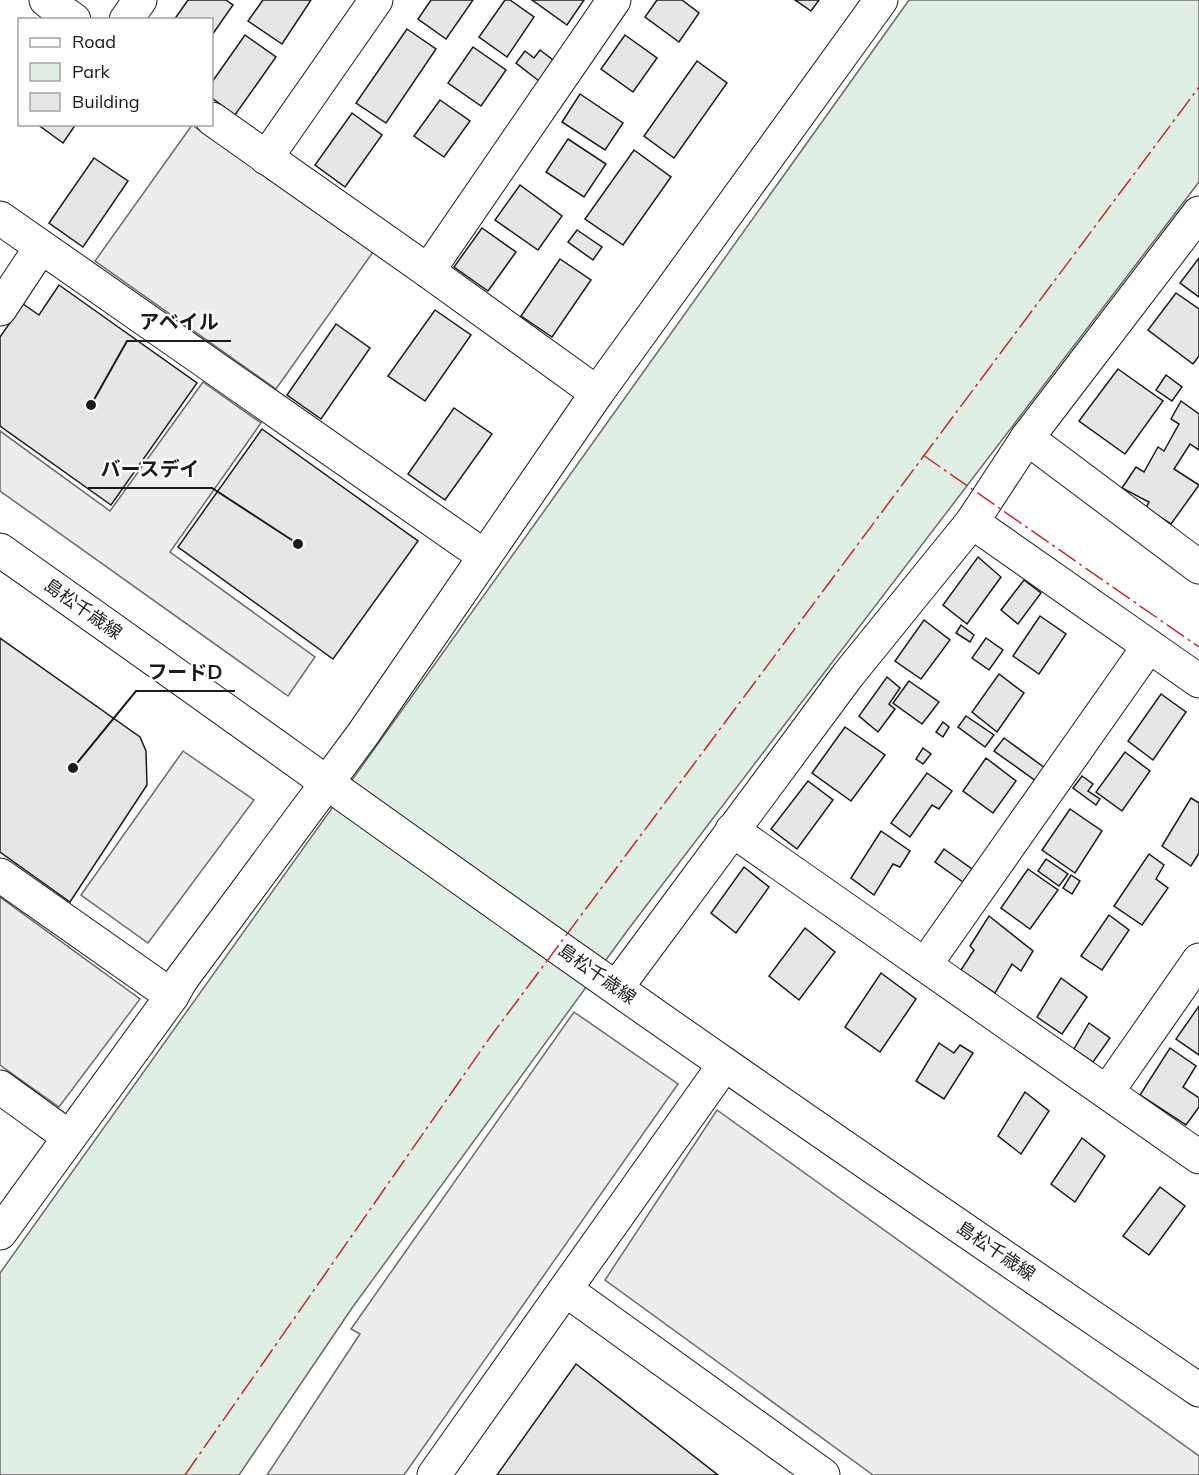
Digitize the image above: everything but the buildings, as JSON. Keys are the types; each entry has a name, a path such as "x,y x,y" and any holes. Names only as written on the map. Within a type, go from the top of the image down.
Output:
{"street":[{"path":"46,0 71,18"},
{"path":"127,18 140,0"},
{"path":"266,158 376,0"},
{"path":"428,271 614,0"},
{"path":"0,1233 172,996 181,980 363,734 597,393 881,0"},
{"path":"213,120 597,393"},
{"path":"617,987 848,675 972,522 1027,438 1199,213"},
{"path":"0,218 484,556"},
{"path":"0,309 41,247"},
{"path":"1027,438 1199,567"},
{"path":"972,522 1199,681"},
{"name":"島松千歳線","path":"0,550 724,1065 1199,1390"},
{"path":"925,965 1149,646"},
{"path":"732,830 1199,1157"},
{"path":"0,875 172,996"},
{"path":"1107,1092 1199,960"},
{"path":"434,1475 724,1065"},
{"path":"0,1087 69,1137"},
{"path":"566,1290 823,1475"}],"green space":[{"path":"909,0 1199,0 1199,182 630,927 352,1308 239,1475 0,1475 0,1273"}],"shaded area":[{"path":"191,126 373,252 276,389 95,261"},
{"path":"203,382 261,423 170,552 315,657 288,696 0,491 0,431 110,511"},
{"path":"183,751 254,800 148,943 81,895"},
{"path":"0,897 140,999 59,1107 0,1065"},
{"path":"574,1012 678,1084 404,1475 267,1475 360,1334 351,1329"},
{"path":"717,1110 1199,1456 1199,1475 873,1475 605,1280"}],"power":[{"path":"185,1475 491,1036 1199,87"},
{"path":"923,455 1199,647"}],"place":[{"name":"アベイル","path":"91,405"},
{"name":"バースデイ","path":"298,544"},
{"name":"フードD","path":"73,768"}]}
